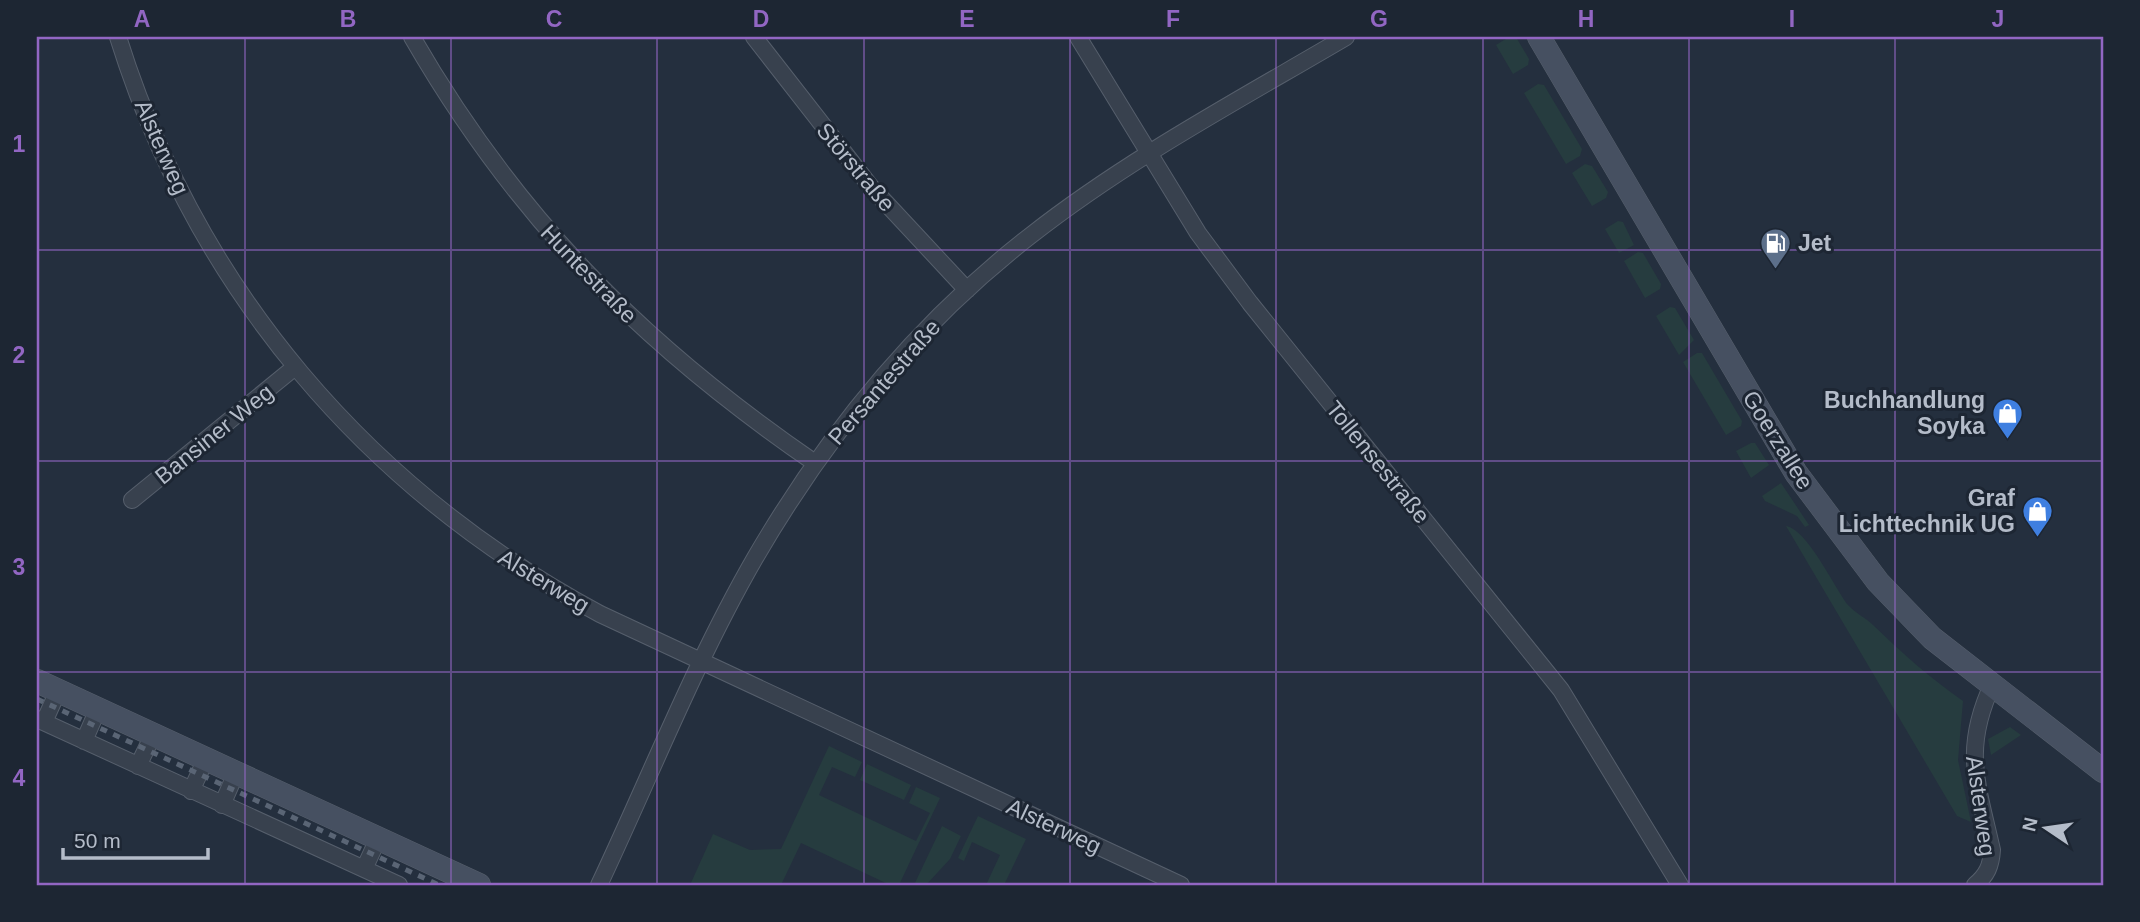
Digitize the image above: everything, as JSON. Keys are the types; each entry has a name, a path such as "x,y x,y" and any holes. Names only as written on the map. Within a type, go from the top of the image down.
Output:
{"main road":[{"name":"Goerzallee","path":"1539,37 1796,473 1878,582 1932,638 2103,771"},
{"path":"37,681 479,885"}],"street":[{"name":"Alsterweg","path":"118,37 150,125 191,213 242,297 295,367 357,438 463,529 533,578 702,663 1181,885"},
{"name":"Huntestraße","path":"412,37 448,99 494,165 592,280 680,363 815,463"},
{"name":"Störstraße","path":"754,37 871,187 967,290"},
{"name":"Tollensestraße","path":"1078,37 1148,154 1233,282 1561,690 1680,885"},
{"name":"Persantestraße","path":"599,885 702,663 753,561 815,463 875,386 967,290 1054,217 1148,154 1346,37"},
{"name":"Bansiner Weg","path":"132,500 295,367"},
{"name":"Alsterweg","path":"1975,885 1989,869 1992,850 1973,767 1973,743 1981,708 1993,683"},
{"path":"58,691 40,720 399,885"},
{"path":"83,740 98,709"},
{"path":"138,766 153,735"},
{"path":"191,791 206,759"},
{"path":"222,805 236,773"},
{"path":"364,869 379,839"}],"green space":[{"path":"1509,37 1516,37 1529,59 1528,65 1513,74 1496,45"},
{"path":"1538,84 1544,85 1582,149 1580,156 1566,164 1524,93"},
{"path":"1585,164 1592,166 1608,192 1606,198 1592,206 1572,173"},
{"path":"1618,221 1623,222 1634,245 1619,253 1605,229"},
{"path":"1638,252 1643,253 1661,284 1660,289 1645,298 1624,261"},
{"path":"1670,307 1675,308 1694,340 1679,355 1656,316"},
{"path":"1697,353 1702,353 1742,421 1741,426 1726,435 1683,362"},
{"path":"1755,443 1769,465 1751,478 1736,451"},
{"path":"1781,483 1809,525 1805,527 1797,516 1765,501 1762,496"},
{"path":"1786,526 1794,530 1812,548 1851,608 1963,701 1958,760 1971,822 1957,816"},
{"path":"2010,727 2021,735 1991,755 1988,739"},
{"path":"829,746 862,762 855,777 832,767 819,795 916,841 930,813 909,803 916,787 940,798 899,885 890,885 801,843 781,885 690,885 713,834 750,850 781,849"},
{"path":"867,764 911,785 904,800 860,780"},
{"path":"978,816 1026,839 1004,885 986,885 1000,855 972,842 964,861 958,858"},
{"path":"942,826 961,836 950,859 926,885 914,885"}],"railway":[{"path":"37,699 439,885"}],"place":[{"name":"Jet","path":"1775,270"},
{"name":"Buchhandlung Soyka","path":"2008,440"},
{"name":"Graf Lichttechnik UG","path":"2038,538"}]}
